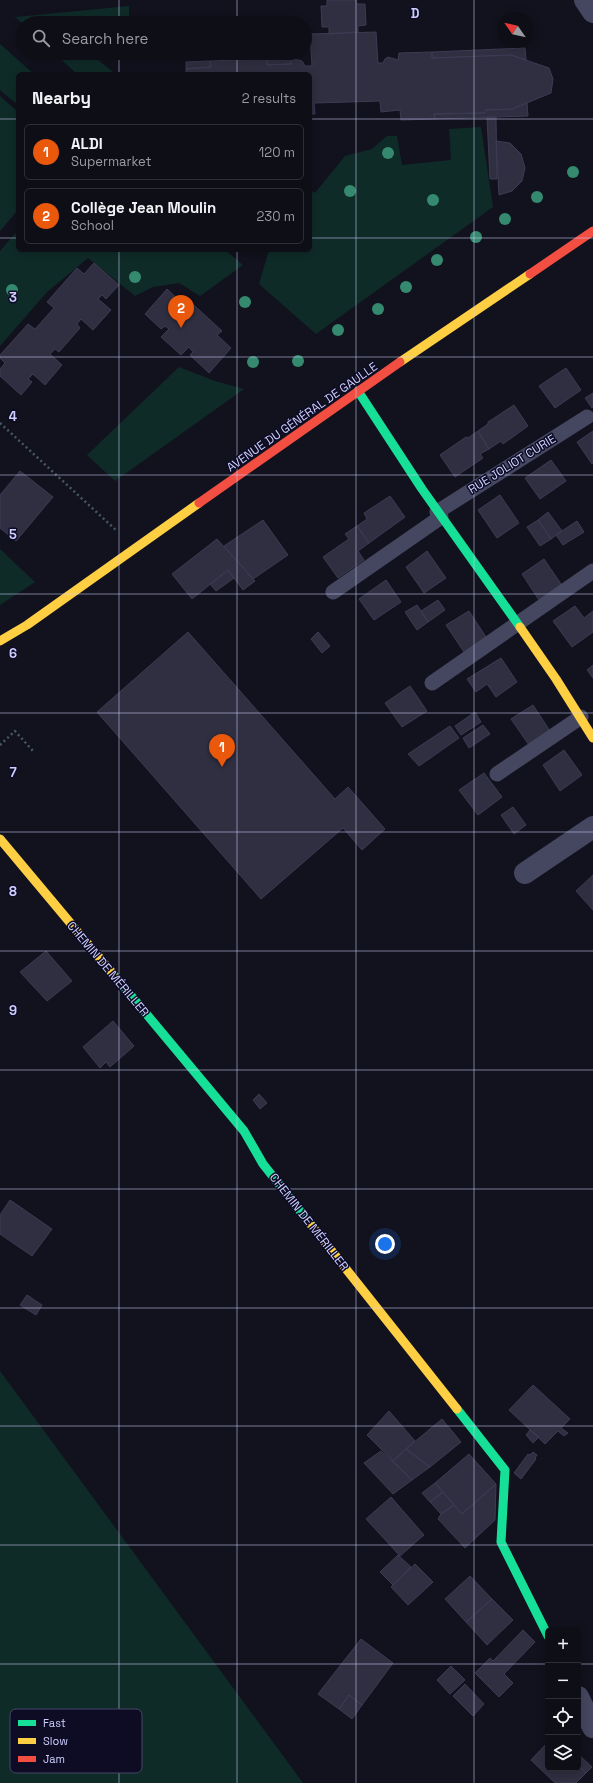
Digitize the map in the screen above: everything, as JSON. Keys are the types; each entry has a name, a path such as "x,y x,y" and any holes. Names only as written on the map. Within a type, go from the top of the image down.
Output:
{"street":[{"path":"585,0 593,12"},
{"name":"AVENUE DU GÉNÉRAL DE GAULLE","path":"0,641 27,625 358,392 593,231"},
{"path":"358,392 439,514 581,717 593,738"},
{"name":"AVENUE DU GÉNÉRAL DE GAULLE","path":"0,650 27,625"},
{"path":"525,873 593,827"},
{"name":"CHEMIN DE MÉRILLER","path":"0,839 244,1131 263,1164 505,1470 501,1542 545,1630"},
{"path":"579,1699 593,1727"}],"lane":[{"name":"RUE JOLIOT CURIE","path":"333,592 439,514 587,417"},
{"path":"432,683 593,571"},
{"path":"497,774 581,717"}],"path":[{"path":"0,422 125,538 135,550"},
{"path":"0,745 15,731 33,751"}],"green space":[{"path":"129,6 129,16 25,16"},
{"path":"0,44 16,58 16,60 18,60 32,72 16,72 16,103 0,90"},
{"path":"62,60 100,60 99,61 113,72 75,72"},
{"path":"0,96 16,110 16,212 0,231"},
{"path":"481,127 493,207 316,334 259,284 268,252 312,252 312,191 315,193 345,156 372,149 387,136 397,136 402,165 451,160 449,129"},
{"path":"16,232 16,252 227,252 243,265 200,296 179,283 153,287 135,296 88,258 47,292 0,346 0,251"},
{"path":"179,367 215,381 244,389 115,481 87,455"},
{"path":"0,549 35,582 0,605"},
{"path":"0,1371 303,1783 0,1783"}],"building":[{"path":"327,0 356,0 357,4 365,4 366,25 358,26 358,32 329,34 329,27 322,27 321,6 327,6"},
{"path":"376,32 378,63 383,63 388,57 398,60 399,53 432,52 432,58 511,55 549,68 553,79 551,93 512,109 486,110 485,113 434,114 435,119 401,120 400,110 381,112 380,101 314,103 315,114 312,114 312,72 186,72 186,69 211,67 210,61 267,60 267,65 291,64 293,60 298,60 302,61 305,66 312,66 312,34"},
{"path":"525,48 526,60 511,55 432,58 432,52"},
{"path":"267,60 291,60 291,64 267,65"},
{"path":"210,61 211,67 186,69 186,62"},
{"path":"527,103 528,116 435,119 434,114 485,113 486,110 512,109"},
{"path":"487,117 496,117 497,179 490,179"},
{"path":"496,141 510,143 521,154 525,168 522,181 512,191 499,195"},
{"path":"94,263 119,285 106,299 102,295 98,299 111,310 93,330 81,319 77,324 80,328 59,352 55,349 50,354 62,365 45,385 33,374 28,379 32,382 21,395 0,376 0,369 5,363 0,358 0,355 28,324 35,329 54,308 47,302 77,268 84,274"},
{"path":"167,289 180,301 184,296 222,331 217,335 231,348 209,373 190,355 193,352 189,347 181,355 161,337 169,329 165,326 161,329 145,314"},
{"path":"566,368 581,390 555,408 539,386"},
{"path":"593,393 593,407 592,408 585,398"},
{"path":"514,405 528,426 503,444 501,441 489,449 478,431 488,424 488,422"},
{"path":"478,431 489,449 480,454 483,458 455,477 440,455 466,437 468,438"},
{"path":"593,431 593,463 592,464 577,442"},
{"path":"551,460 566,481 540,499 525,478"},
{"path":"20,471 53,497 16,541 0,528 0,495"},
{"path":"500,495 519,523 497,538 478,510"},
{"path":"390,496 405,517 369,543 357,526 367,519 364,513"},
{"path":"548,512 562,531 551,539 538,520"},
{"path":"263,520 288,555 253,579 224,546"},
{"path":"538,520 551,539 540,546 527,527"},
{"path":"577,521 584,532 563,545 556,535"},
{"path":"357,526 369,543 358,551 364,560 338,578 323,557 349,539 345,534"},
{"path":"217,539 255,581 243,590 228,570 192,599 172,574"},
{"path":"427,551 446,578 424,593 406,567"},
{"path":"544,559 561,584 539,600 522,574"},
{"path":"228,570 234,578 216,591 210,584"},
{"path":"386,580 401,602 374,620 359,599"},
{"path":"438,600 445,610 428,622 421,611"},
{"path":"417,605 428,622 417,630 405,612"},
{"path":"575,606 584,618 593,611 593,632 572,647 553,621"},
{"path":"469,611 486,637 464,652 446,625"},
{"path":"188,632 335,799 348,787 385,829 362,850 343,828 261,899 97,712"},
{"path":"318,632 330,646 322,653 311,639"},
{"path":"501,658 517,682 496,697 487,684 476,692 467,679"},
{"path":"593,665 593,678 587,670"},
{"path":"410,686 427,711 402,727 385,703"},
{"path":"533,705 550,731 529,745 511,719"},
{"path":"475,712 481,722 461,735 455,726"},
{"path":"483,725 490,734 469,748 463,738"},
{"path":"450,726 459,738 419,766 408,754"},
{"path":"564,750 582,775 560,791 543,765"},
{"path":"484,773 502,797 478,815 459,790"},
{"path":"513,807 526,825 514,834 501,815"},
{"path":"593,875 593,910 576,891"},
{"path":"46,951 72,981 47,1001 20,972"},
{"path":"113,1021 134,1046 110,1067 106,1062 100,1068 83,1047"},
{"path":"259,1094 267,1103 260,1109 253,1100"},
{"path":"10,1200 52,1229 32,1256 0,1234 0,1215"},
{"path":"27,1295 42,1305 36,1315 20,1305"},
{"path":"533,1385 570,1419 561,1428 568,1433 564,1436 558,1431 545,1444 509,1410"},
{"path":"389,1411 415,1441 393,1461 367,1435"},
{"path":"442,1419 461,1442 430,1467 406,1449"},
{"path":"530,1430 539,1437 533,1443 526,1435"},
{"path":"406,1449 430,1467 412,1480 393,1461"},
{"path":"381,1451 412,1480 393,1494 364,1463"},
{"path":"533,1452 537,1455 535,1458 536,1459 521,1479 514,1473 528,1454 530,1455"},
{"path":"469,1454 496,1484 462,1514 435,1483"},
{"path":"435,1483 443,1492 430,1502 422,1493"},
{"path":"496,1484 495,1520 465,1548 438,1519 441,1514 454,1505 462,1514"},
{"path":"443,1492 454,1505 441,1514 430,1502"},
{"path":"391,1497 424,1535 400,1556 366,1519"},
{"path":"398,1555 411,1567 393,1585 380,1572"},
{"path":"415,1564 433,1582 408,1605 391,1587"},
{"path":"470,1576 492,1599 466,1622 445,1599"},
{"path":"492,1599 513,1620 487,1645 466,1622"},
{"path":"523,1630 535,1642 504,1674 513,1683 499,1697 475,1673 490,1658 493,1661"},
{"path":"361,1639 393,1663 362,1705 349,1695 339,1709 318,1694"},
{"path":"451,1666 465,1680 450,1694 437,1680"},
{"path":"465,1684 484,1704 473,1716 453,1696"},
{"path":"349,1695 362,1705 352,1719 339,1709"},
{"path":"545,1745 545,1771 581,1771 581,1768 586,1773 576,1783 555,1783 531,1760"},
{"path":"581,1757 592,1767 586,1773 581,1768"}],"traffic: fast":[{"path":"358,391 422,489 520,627"},
{"path":"113,974 244,1131 263,1164 312,1226"},
{"path":"457,1409 505,1470 501,1542 545,1630"}],"traffic: slow":[{"path":"400,362 530,274"},
{"path":"0,641 27,625 199,503"},
{"path":"520,627 556,679 593,738"},
{"path":"0,839 113,974"},
{"path":"312,1226 457,1409"}],"traffic: jam":[{"path":"530,274 593,231"},
{"path":"199,503 400,362"}],"place":[{"name":"Collège Jean Moulin","path":"181,328"},
{"name":"ALDI","path":"222,767"}]}
